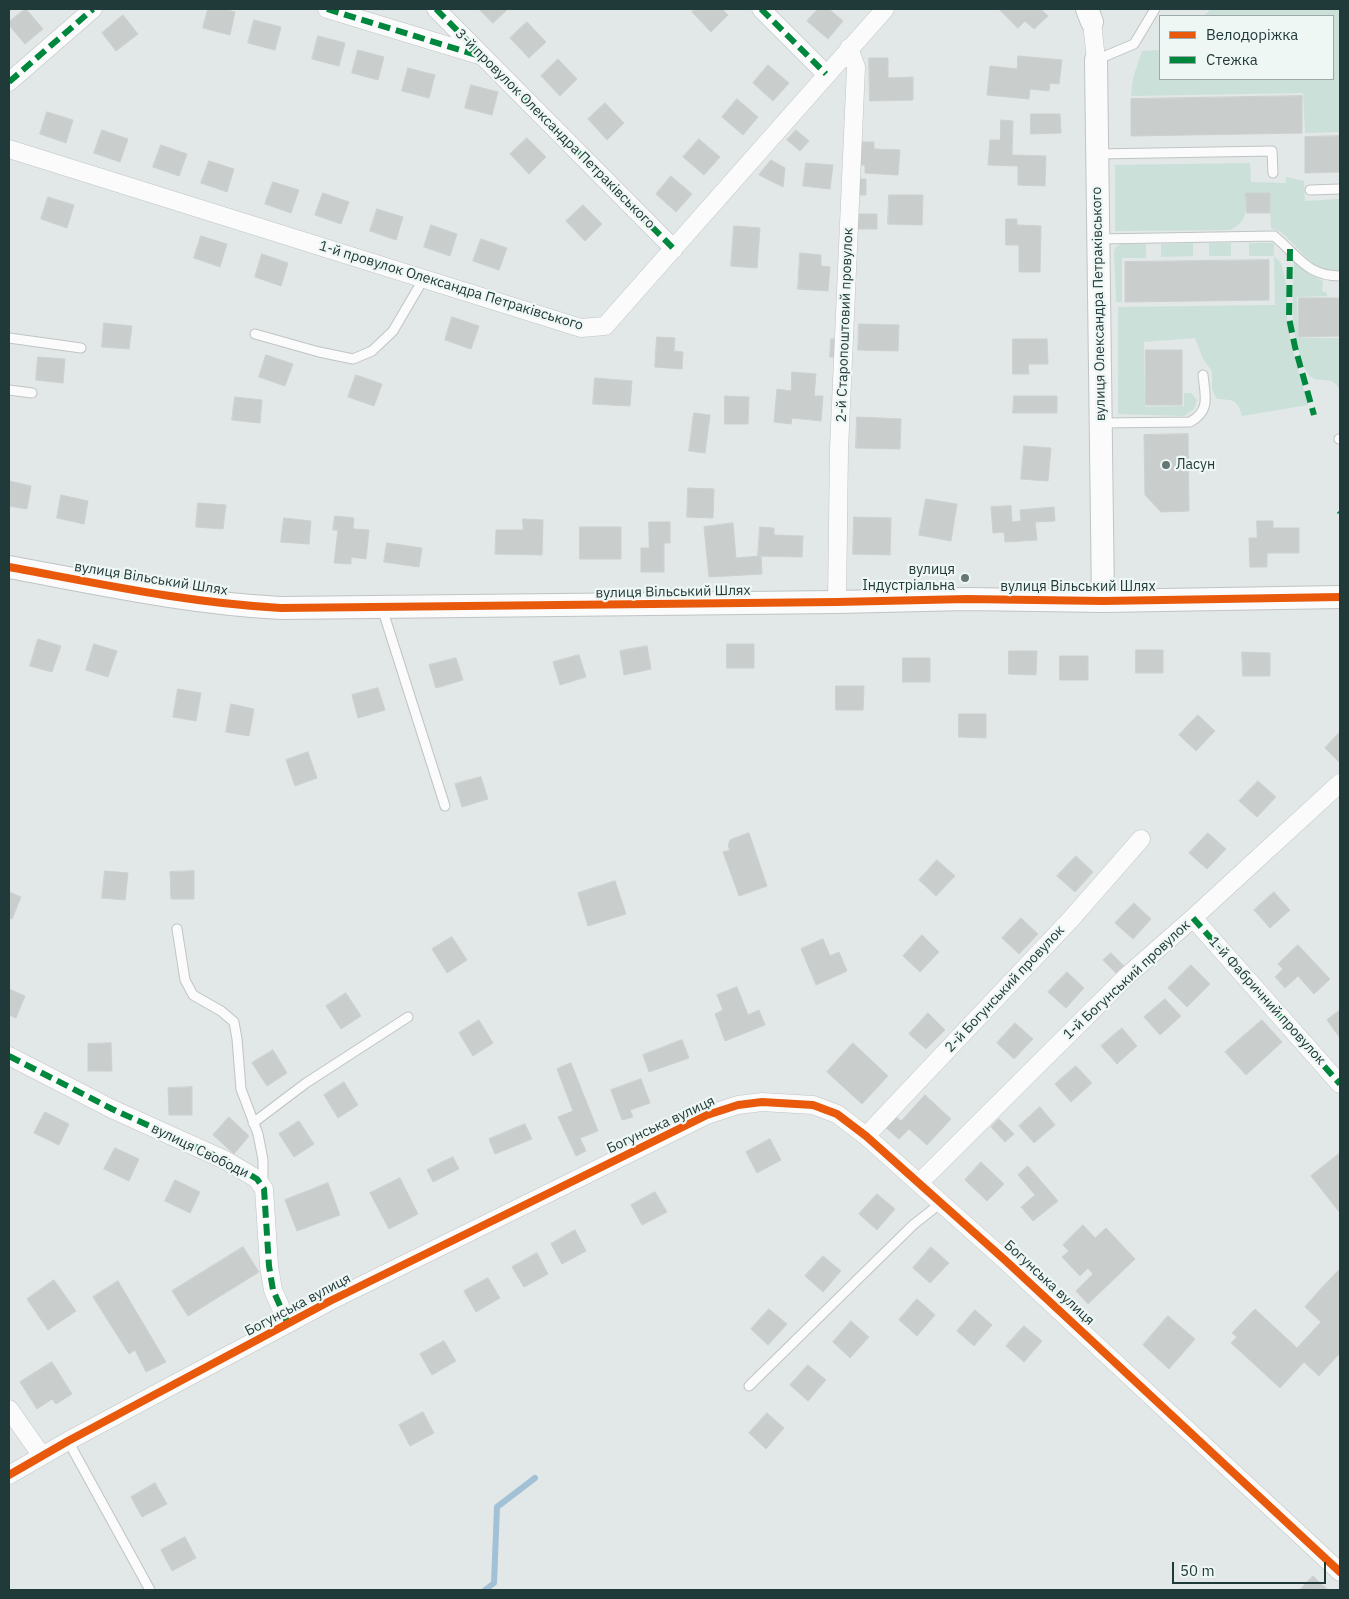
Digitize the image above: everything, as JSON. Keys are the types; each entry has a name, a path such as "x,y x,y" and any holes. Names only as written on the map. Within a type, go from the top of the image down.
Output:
{"street":[{"path":"9,82 93,9"},
{"path":"327,9 484,57"},
{"name":"3-й провулок Олександра Петраківського","path":"436,9 674,250"},
{"path":"761,9 826,74"},
{"name":"1-й провулок Олександра Петраківського","path":"9,149 582,328 605,326 885,9"},
{"name":"вулиця Олександра Петраківського","path":"1090,16 1096,60 1103,601"},
{"name":"2-й Старопоштовий провулок","path":"837,602 839,449 856,67 849,48"},
{"name":"вулиця Вільський Шлях","path":"9,567 171,598 216,604 282,608 968,599 1103,601 1340,597"},
{"name":"1-й Богунський провулок","path":"919,1183 1127,976 1340,783"},
{"name":"2-й Богунський провулок","path":"866,1136 1064,927 1140,839"},
{"name":"1-й Фабричний провулок","path":"1193,918 1340,1084"},
{"name":"вулиця Свободи","path":"9,1056 112,1109 225,1160 257,1179 264,1189 269,1266 273,1290 288,1324"},
{"name":"Богунська вулиця","path":"9,1475 68,1441 288,1324 715,1112 738,1105 762,1102 813,1105 836,1114 866,1136 1006,1260 1340,1572"},
{"path":"9,1408 42,1456"}],"lane":[{"path":"1096,60 1134,44 1155,9"},
{"path":"1097,154 1272,151 1273,173"},
{"path":"1310,190 1340,189"},
{"path":"1098,239 1274,236 1312,270 1321,274 1340,276"},
{"path":"256,334 319,352 353,359 372,351 393,331 424,278"},
{"path":"9,338 81,348"},
{"path":"1100,423 1190,422 1203,412 1206,404 1203,374"},
{"path":"9,390 32,393"},
{"path":"382,608 445,806"},
{"path":"177,929 185,980 193,995 221,1011 234,1022 241,1089 258,1134 263,1160 264,1189"},
{"path":"253,1123 306,1083 408,1017"},
{"path":"749,1386 913,1225 941,1203"},
{"path":"68,1441 150,1590"}],"green space":[{"path":"1340,9 1340,132 1305,133 1303,93 1131,96 1133,78 1142,51 1159,50 1159,80 1334,80 1334,15 1204,15 1210,10"},
{"path":"1250,163 1251,182 1286,183 1286,177 1304,181 1305,201 1340,199 1340,271 1322,268 1314,264 1282,233 1271,228 1269,193 1246,193 1245,215 1240,224 1230,230 1115,231 1115,165"},
{"path":"1193,243 1193,256 1161,257 1161,244"},
{"path":"1209,243 1231,243 1231,256 1209,256"},
{"path":"1249,243 1274,243 1274,256 1249,256"},
{"path":"1121,244 1146,244 1146,258 1122,258 1122,302 1116,302 1114,251"},
{"path":"1274,256 1281,263 1285,279 1287,319 1291,344 1308,405 1242,416 1237,403 1217,399 1212,389 1212,371 1203,359 1195,338 1144,342 1145,407 1184,406 1184,393 1191,393 1197,400 1194,409 1184,416 1118,414 1118,307 1275,305"},
{"path":"1294,261 1309,274 1323,281 1322,291 1327,293 1327,296 1297,297 1298,338 1340,338 1340,389 1329,380 1316,380 1313,378 1302,361 1293,324"}],"building":[{"path":"25,9 43,29 25,44 9,25 9,22"},
{"path":"208,9 224,9 235,12 230,35 203,28"},
{"path":"479,9 508,9 493,23"},
{"path":"695,9 722,9 728,15 711,32 692,12"},
{"path":"818,9 829,9 843,21 828,39 807,21"},
{"path":"999,9 1041,9 1048,16 1034,29 1025,21 1018,28"},
{"path":"123,15 138,34 116,51 102,33"},
{"path":"254,20 281,27 275,50 248,43"},
{"path":"527,22 546,42 529,58 510,38"},
{"path":"318,36 345,43 339,66 312,59"},
{"path":"358,50 384,57 378,80 352,73"},
{"path":"1018,56 1062,60 1059,84 1050,83 1049,91 1030,89 1029,99 987,95 990,66 1017,69"},
{"path":"869,58 888,58 888,78 913,77 913,100 870,101"},
{"path":"558,59 577,79 560,96 541,76"},
{"path":"768,65 789,83 773,101 753,83"},
{"path":"408,68 435,75 429,98 402,91"},
{"path":"471,85 498,92 492,115 465,108"},
{"path":"1302,96 1302,133 1131,136 1131,99"},
{"path":"737,99 758,117 743,135 722,117"},
{"path":"605,103 624,123 607,140 588,119"},
{"path":"47,112 73,120 66,143 40,134"},
{"path":"1031,114 1060,114 1061,133 1031,134"},
{"path":"1001,120 1013,121 1012,155 1046,156 1045,186 1018,185 1018,166 988,165 990,140 1000,140"},
{"path":"102,130 128,139 120,162 94,153"},
{"path":"796,130 809,141 800,151 787,140"},
{"path":"1340,136 1340,172 1305,173 1305,137"},
{"path":"527,138 546,157 529,174 510,154"},
{"path":"699,139 720,157 704,175 683,157"},
{"path":"860,142 874,142 874,149 900,150 898,175 865,173 865,165 859,165"},
{"path":"161,145 187,154 179,176 153,167"},
{"path":"771,160 785,168 783,187 759,175"},
{"path":"209,161 234,169 227,192 201,183"},
{"path":"806,163 833,165 830,189 803,186"},
{"path":"671,176 692,194 676,212 656,194"},
{"path":"857,179 866,179 866,195 856,195"},
{"path":"273,182 299,190 291,213 265,204"},
{"path":"323,193 349,202 341,224 315,215"},
{"path":"1246,193 1270,193 1270,213 1247,213"},
{"path":"889,195 923,195 922,225 888,224"},
{"path":"48,197 74,205 67,228 41,219"},
{"path":"583,205 602,224 585,241 566,221"},
{"path":"377,209 403,217 396,240 370,231"},
{"path":"856,214 877,214 877,229 856,229"},
{"path":"1006,219 1017,219 1017,225 1041,226 1040,272 1019,272 1019,245 1006,245"},
{"path":"431,225 457,234 450,256 424,247"},
{"path":"734,226 760,228 757,268 731,266"},
{"path":"201,236 227,244 220,267 194,258"},
{"path":"481,239 507,248 499,270 473,261"},
{"path":"800,253 821,255 821,266 830,267 828,291 798,289"},
{"path":"262,254 288,263 281,286 255,277"},
{"path":"1269,260 1269,300 1125,302 1125,262"},
{"path":"1299,298 1340,298 1340,336 1299,337"},
{"path":"452,317 479,326 471,349 445,340"},
{"path":"104,323 132,326 129,349 102,347"},
{"path":"859,324 899,325 898,351 858,350"},
{"path":"657,337 675,338 674,351 683,352 682,369 655,367"},
{"path":"831,339 838,339 837,357 830,357"},
{"path":"1013,339 1047,339 1048,364 1028,364 1029,374 1013,374"},
{"path":"1146,350 1182,350 1182,405 1146,405"},
{"path":"266,355 293,364 285,386 259,377"},
{"path":"38,357 65,359 63,383 36,380"},
{"path":"792,372 816,374 814,396 823,396 821,421 792,418 791,424 774,422 777,389 791,391"},
{"path":"356,375 382,384 374,406 348,397"},
{"path":"595,378 632,381 630,406 593,404"},
{"path":"725,396 749,397 748,424 725,424"},
{"path":"1014,396 1057,396 1057,413 1013,413"},
{"path":"235,397 262,400 260,423 232,420"},
{"path":"694,413 710,415 705,453 689,451"},
{"path":"857,417 901,419 900,449 856,448"},
{"name":"Ласун","path":"1188,434 1189,511 1161,512 1145,495 1144,435"},
{"path":"1024,446 1051,448 1048,481 1021,479"},
{"path":"9,481 31,486 27,509 9,506"},
{"path":"688,488 714,489 713,518 687,517"},
{"path":"61,495 88,501 84,524 57,518"},
{"path":"926,499 957,504 951,541 919,535"},
{"path":"198,503 226,505 223,529 196,527"},
{"path":"1011,506 1012,522 1021,521 1020,510 1054,507 1055,521 1035,522 1037,540 1005,542 1004,532 993,533 991,507"},
{"path":"335,516 354,518 353,529 369,530 366,559 351,557 351,564 334,563 338,530 333,530"},
{"path":"854,517 891,518 890,555 853,554"},
{"path":"284,518 311,521 309,544 281,542"},
{"path":"523,519 543,520 542,555 495,554 496,530 523,530"},
{"path":"1257,521 1273,521 1273,528 1299,528 1299,553 1267,553 1267,567 1250,567 1249,538 1257,538"},
{"path":"649,522 670,522 670,543 664,543 664,572 641,572 641,548 649,548"},
{"path":"733,523 736,558 761,556 762,574 709,577 704,527"},
{"path":"580,527 621,527 621,559 580,559"},
{"path":"760,527 774,528 774,535 803,536 802,557 758,556"},
{"path":"387,543 422,548 419,567 384,562"},
{"path":"38,639 61,646 52,672 30,666"},
{"path":"94,644 117,651 108,677 86,670"},
{"path":"727,644 754,644 754,668 727,668"},
{"path":"647,646 651,669 624,675 620,651"},
{"path":"1136,650 1163,650 1163,673 1136,673"},
{"path":"1009,651 1037,651 1036,675 1009,674"},
{"path":"1242,652 1270,653 1270,676 1243,676"},
{"path":"579,655 586,677 560,685 553,662"},
{"path":"1060,656 1088,656 1088,680 1060,680"},
{"path":"456,658 463,680 436,688 429,665"},
{"path":"903,658 930,658 930,682 903,682"},
{"path":"836,686 864,686 863,710 836,710"},
{"path":"378,688 385,710 358,718 352,695"},
{"path":"178,689 201,693 196,721 173,717"},
{"path":"231,704 254,709 249,736 226,732"},
{"path":"959,714 986,714 986,738 959,737"},
{"path":"1198,715 1215,731 1196,751 1179,735"},
{"path":"1340,732 1340,763 1325,748"},
{"path":"308,752 317,778 295,786 286,760"},
{"path":"481,777 488,799 462,807 455,784"},
{"path":"1258,781 1276,797 1257,817 1239,801"},
{"path":"749,833 767,886 739,896 723,852 730,850 728,846 730,840"},
{"path":"1208,833 1226,849 1207,869 1189,853"},
{"path":"1076,856 1093,872 1075,892 1057,876"},
{"path":"937,860 955,876 936,896 919,880"},
{"path":"105,871 128,873 125,900 102,898"},
{"path":"194,871 194,899 171,899 170,872"},
{"path":"615,881 626,914 588,926 578,893"},
{"path":"9,892 21,897 12,919 9,918"},
{"path":"1274,892 1290,910 1270,928 1254,910"},
{"path":"1134,903 1151,919 1133,939 1115,923"},
{"path":"1021,918 1038,934 1019,954 1002,938"},
{"path":"922,935 939,952 920,972 903,956"},
{"path":"452,937 467,960 447,973 432,949"},
{"path":"823,939 830,956 839,952 847,971 816,985 801,949"},
{"path":"1298,945 1330,979 1314,994 1298,976 1285,988 1275,977 1283,969 1278,964"},
{"path":"1111,953 1124,966 1116,973 1103,960"},
{"path":"1191,965 1210,984 1187,1007 1168,988"},
{"path":"1067,972 1084,988 1066,1008 1048,992"},
{"path":"737,987 748,1015 759,1010 765,1025 725,1041 715,1014 723,1010 717,995"},
{"path":"9,989 25,996 16,1018 9,1015"},
{"path":"346,993 361,1016 341,1029 326,1006"},
{"path":"1165,999 1181,1016 1160,1035 1144,1017"},
{"path":"1340,1010 1340,1038 1327,1020"},
{"path":"928,1013 945,1030 926,1049 909,1034"},
{"path":"479,1020 493,1043 473,1056 459,1033"},
{"path":"1262,1020 1282,1042 1246,1075 1225,1052"},
{"path":"1015,1023 1033,1039 1014,1059 997,1043"},
{"path":"1122,1028 1137,1046 1117,1064 1101,1046"},
{"path":"682,1040 689,1058 649,1072 643,1055"},
{"path":"111,1043 112,1071 88,1071 88,1044"},
{"path":"853,1043 888,1076 862,1104 827,1072"},
{"path":"273,1050 287,1073 267,1086 252,1063"},
{"path":"571,1063 598,1131 580,1138 586,1151 576,1156 558,1117 573,1111 557,1069"},
{"path":"1076,1066 1092,1083 1071,1102 1055,1084"},
{"path":"641,1079 650,1103 630,1110 633,1117 622,1120 611,1090"},
{"path":"344,1082 358,1105 338,1118 324,1095"},
{"path":"192,1087 192,1115 169,1115 168,1088"},
{"path":"925,1095 951,1119 927,1145 909,1129 899,1139 885,1127 895,1116 901,1121"},
{"path":"1040,1107 1055,1125 1034,1143 1019,1126"},
{"path":"45,1112 69,1124 59,1145 34,1133"},
{"path":"229,1117 249,1136 234,1154 213,1135"},
{"path":"999,1119 1014,1134 1005,1142 991,1127"},
{"path":"299,1121 314,1144 294,1157 279,1134"},
{"path":"525,1124 532,1139 495,1154 489,1139"},
{"path":"770,1139 781,1160 757,1173 746,1152"},
{"path":"115,1148 139,1159 129,1181 104,1169"},
{"path":"1340,1153 1340,1213 1311,1176"},
{"path":"453,1157 459,1169 433,1182 427,1170"},
{"path":"981,1162 1004,1184 987,1201 965,1180"},
{"path":"1028,1166 1058,1201 1033,1221 1021,1207 1035,1195 1018,1175"},
{"path":"400,1178 418,1214 389,1229 370,1193"},
{"path":"175,1180 200,1192 190,1213 165,1201"},
{"path":"328,1183 340,1215 297,1231 285,1200"},
{"path":"655,1192 667,1212 642,1225 631,1205"},
{"path":"877,1194 895,1209 877,1230 859,1214"},
{"path":"1083,1225 1095,1238 1106,1228 1135,1259 1088,1304 1076,1291 1093,1274 1088,1268 1080,1276 1062,1257 1069,1251 1063,1245"},
{"path":"575,1230 586,1251 562,1264 551,1244"},
{"path":"243,1247 259,1272 188,1316 172,1291"},
{"path":"931,1247 949,1263 930,1283 913,1268"},
{"path":"537,1253 548,1274 524,1287 512,1267"},
{"path":"823,1256 841,1271 823,1292 805,1276"},
{"path":"1340,1269 1340,1304 1322,1288"},
{"path":"488,1278 500,1298 476,1312 464,1291"},
{"path":"54,1280 76,1311 48,1330 27,1299"},
{"path":"118,1281 166,1362 146,1372 135,1350 129,1354 93,1297"},
{"path":"1322,1288 1340,1304 1340,1353 1319,1376 1304,1362 1280,1388 1231,1343 1237,1337 1232,1333 1255,1309 1297,1348 1321,1322 1305,1307"},
{"path":"917,1299 935,1315 917,1336 899,1320"},
{"path":"769,1309 787,1324 768,1345 751,1329"},
{"path":"975,1310 992,1325 974,1346 957,1331"},
{"path":"1168,1316 1195,1339 1169,1369 1143,1345"},
{"path":"851,1321 869,1337 850,1358 833,1342"},
{"path":"1024,1326 1042,1341 1024,1362 1006,1346"},
{"path":"444,1341 456,1361 432,1375 420,1354"},
{"path":"52,1362 72,1394 56,1404 52,1399 37,1409 20,1382"},
{"path":"808,1365 826,1380 808,1401 790,1385"},
{"path":"423,1412 434,1433 410,1446 399,1425"},
{"path":"767,1413 784,1428 766,1449 749,1433"},
{"path":"155,1483 167,1504 142,1517 131,1497"},
{"path":"185,1537 196,1558 172,1571 161,1550"},
{"path":"1313,1576 1318,1581 1328,1590 1300,1590"}],"waterway":[{"path":"485,1590 494,1583 497,1507 535,1478"}],"marked path":[{"path":"9,82 93,9"},
{"path":"327,9 483,57"},
{"path":"436,9 674,249"},
{"path":"761,9 826,74"},
{"path":"1290,249 1289,318 1314,415"},
{"path":"1193,918 1340,1084"},
{"path":"9,1056 112,1109 225,1160 257,1179 264,1189 269,1266 273,1290 288,1324"}],"cycle path":[{"path":"9,567 178,597 246,606 281,608 967,599 1103,601 1340,597"},
{"path":"9,1475 68,1441 330,1301 707,1115 738,1105 762,1102 813,1105 837,1114 866,1136 1006,1261 1340,1572"}],"place":[{"name":"Ласун","path":"1166,465"},
{"name":"вулиця Індустріальна","path":"965,578"}]}
